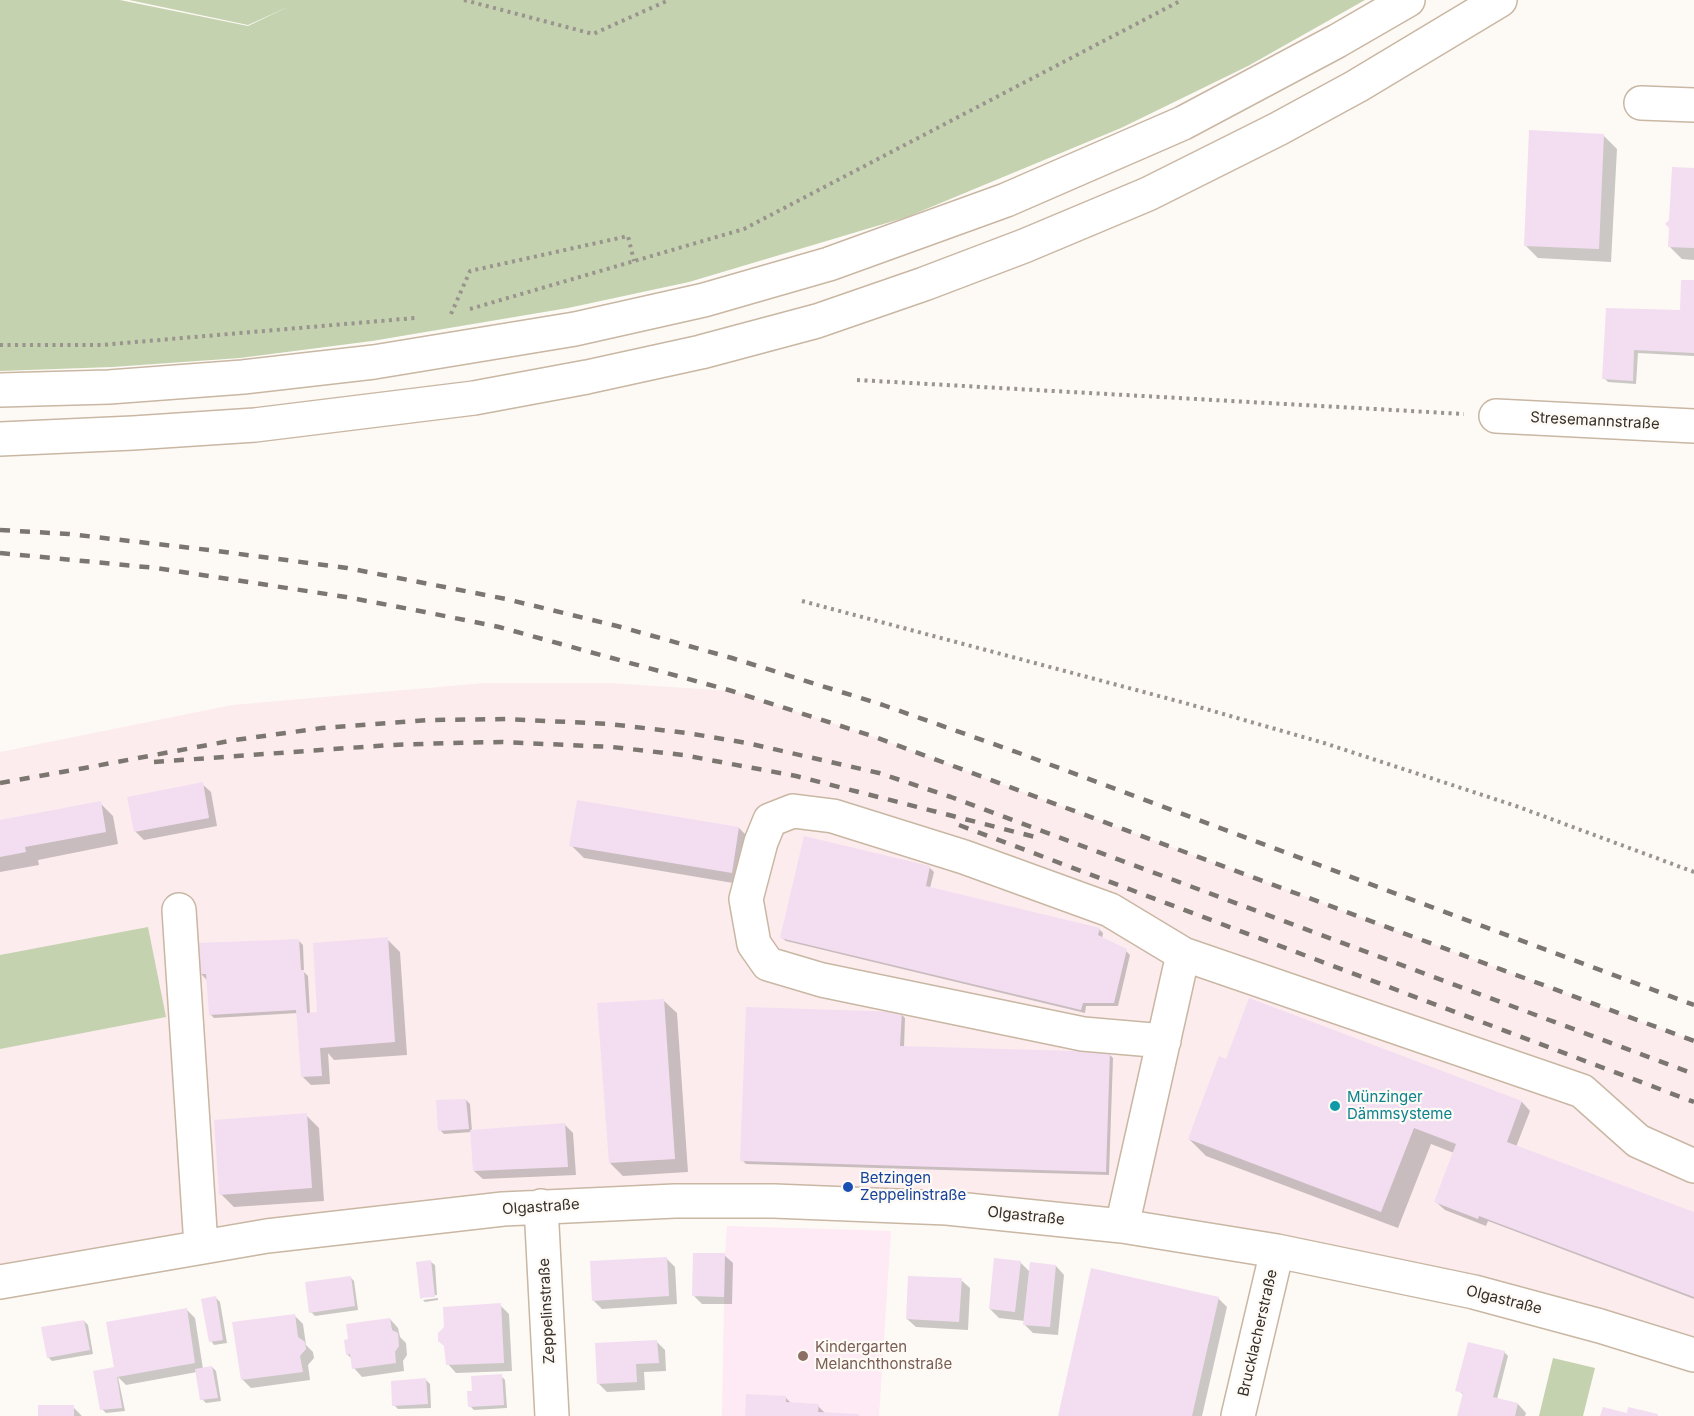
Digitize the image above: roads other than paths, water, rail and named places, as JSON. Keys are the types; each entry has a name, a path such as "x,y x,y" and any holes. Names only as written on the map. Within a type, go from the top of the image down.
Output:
{"main road":[{"path":"0,390 109,387 243,377 374,362 575,329 704,300 829,264 1017,196 1184,123 1408,0"},
{"path":"0,439 255,425 474,398 587,377 701,352 817,321 1024,246 1148,194 1278,129 1357,86 1500,0"},
{"path":"1641,103 1694,105"},
{"name":"Stresemannstraße","path":"1496,416 1694,426"},
{"path":"1164,1041 1083,1034 822,980 768,964 754,944 746,899 761,842 770,820 793,811 833,816 964,857 1110,910 1183,954 1582,1092 1638,1141 1694,1166"},
{"path":"179,909 201,1246"},
{"path":"1122,1226 1183,954"},
{"name":"Olgastraße","path":"0,1282 201,1246 363,1224 541,1206 675,1200 774,1201 947,1208 1122,1226 1277,1251 1474,1292 1600,1326 1694,1355"},
{"name":"Zeppelinstraße","path":"541,1206 552,1416"},
{"name":"Brucklacherstraße","path":"1238,1416 1277,1251"}],"railway":[{"path":"0,530 69,534 347,568 506,599 617,626 732,658 883,705 1019,753 1694,1005"},
{"path":"0,553 156,568 346,597 499,627 732,691 875,737 1694,1041"},
{"path":"79,769 235,740 322,728 427,720 506,719 609,724 747,743 879,773 951,797 1694,1074"},
{"path":"154,762 390,745 450,743 502,742 612,747 683,755 796,776 1043,839"},
{"path":"0,783 85,768"},
{"path":"959,825 1694,1102"}],"place":[{"name":"Münzinger Dämmsysteme","path":"1335,1106"},
{"name":"Betzingen Zeppelinstraße","path":"848,1187"},
{"name":"Kindergarten Melanchthonstraße","path":"803,1356"}]}
